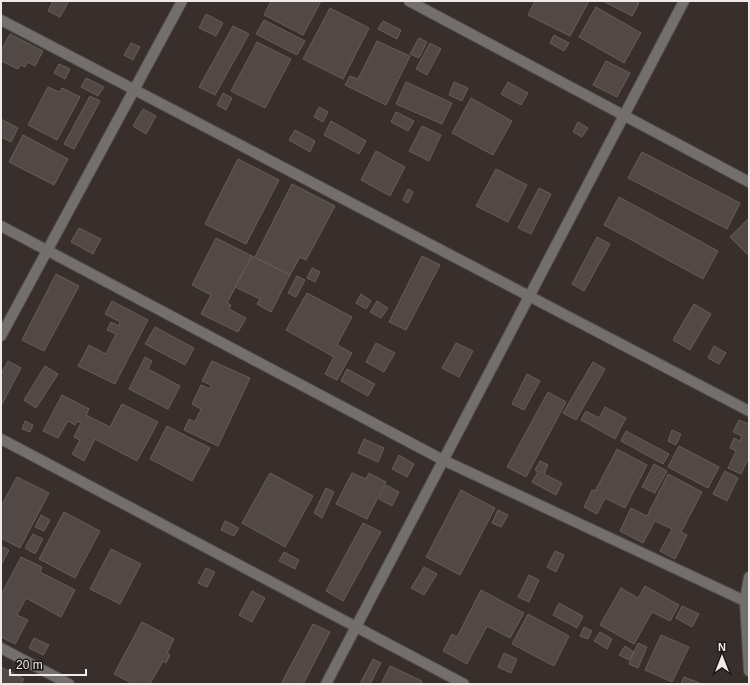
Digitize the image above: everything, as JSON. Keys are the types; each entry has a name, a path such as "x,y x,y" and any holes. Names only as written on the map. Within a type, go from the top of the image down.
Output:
{"street":[{"path":"1,336 182,1"},
{"path":"409,1 749,182"},
{"path":"326,684 684,1"},
{"path":"1,20 749,411"},
{"path":"1,226 443,460 745,601"},
{"path":"1,439 464,684"},
{"path":"749,577 745,601 749,671"},
{"path":"1,648 69,684"}],"building":[{"path":"53,1 69,1 60,17 48,11"},
{"path":"271,1 321,1 303,35 264,15"},
{"path":"535,1 589,1 570,36 528,15"},
{"path":"603,1 635,1 639,3 632,16"},
{"path":"596,7 641,33 624,63 579,37"},
{"path":"330,8 369,28 343,79 303,59"},
{"path":"206,14 223,23 216,36 199,28"},
{"path":"264,20 305,41 297,55 256,34"},
{"path":"383,21 401,30 397,39 378,29"},
{"path":"233,26 249,34 215,95 199,87"},
{"path":"10,34 43,51 35,66 27,62 25,67 20,65 18,69 1,61 1,51"},
{"path":"554,35 569,43 564,51 550,43"},
{"path":"419,38 427,42 419,58 410,54"},
{"path":"377,41 410,56 386,105 345,85 350,76 358,79"},
{"path":"257,42 291,59 265,108 231,91"},
{"path":"131,43 140,47 133,60 124,55"},
{"path":"430,43 441,49 427,75 416,69"},
{"path":"606,61 630,73 617,97 593,85"},
{"path":"59,64 70,69 65,79 54,73"},
{"path":"86,78 104,87 98,96 81,87"},
{"path":"406,82 452,103 442,124 396,104"},
{"path":"454,82 468,88 462,101 449,95"},
{"path":"508,82 528,93 521,105 501,94"},
{"path":"48,87 59,92 62,88 80,97 57,140 28,125"},
{"path":"223,93 232,98 226,110 217,105"},
{"path":"90,96 100,101 74,149 64,144"},
{"path":"471,98 512,121 493,155 452,133"},
{"path":"319,107 328,112 323,122 314,117"},
{"path":"143,109 156,116 146,134 133,126"},
{"path":"396,112 414,121 408,131 391,122"},
{"path":"1,119 18,128 11,142 1,137"},
{"path":"331,121 366,141 359,154 324,135"},
{"path":"578,122 588,128 582,137 573,132"},
{"path":"422,126 441,135 429,161 409,151"},
{"path":"295,130 315,141 310,152 289,140"},
{"path":"23,135 68,159 54,185 9,162"},
{"path":"376,151 405,167 390,196 361,180"},
{"path":"642,152 740,203 727,229 628,178"},
{"path":"238,159 279,180 246,244 205,224"},
{"path":"496,169 527,185 508,222 476,206"},
{"path":"292,184 335,206 306,260 300,257 290,275 255,257"},
{"path":"539,188 551,194 531,234 518,228"},
{"path":"408,189 413,192 408,203 403,200"},
{"path":"619,197 718,251 703,279 604,225"},
{"path":"749,218 749,256 730,237"},
{"path":"79,228 101,239 93,254 71,242"},
{"path":"597,237 610,244 584,291 572,284"},
{"path":"216,238 252,256 227,303 231,305 229,309 246,318 238,332 201,314 211,295 192,285"},
{"path":"252,256 290,275 271,312 257,304 260,299 235,287"},
{"path":"422,256 440,265 406,330 389,322"},
{"path":"312,268 320,272 315,282 307,278"},
{"path":"56,274 79,286 44,351 22,340"},
{"path":"297,276 305,280 296,297 288,293"},
{"path":"307,293 352,317 337,345 352,353 337,380 325,374 334,357 286,330"},
{"path":"361,294 371,301 366,309 356,303"},
{"path":"112,301 148,320 115,384 78,366 89,345 106,354 116,334 107,330 111,322 119,326 120,322 105,314"},
{"path":"377,301 388,308 381,318 370,312"},
{"path":"694,304 711,314 690,350 673,340"},
{"path":"155,327 194,348 185,365 145,344"},
{"path":"376,343 395,353 384,372 366,362"},
{"path":"456,343 473,351 459,377 442,368"},
{"path":"714,346 726,353 719,364 708,358"},
{"path":"145,357 152,361 148,369 180,386 168,409 129,389"},
{"path":"8,361 21,368 1,406 1,374"},
{"path":"212,361 250,378 218,446 184,430 189,419 195,422 201,409 192,404 201,385 210,389 211,385 202,381"},
{"path":"593,362 605,369 576,420 563,413"},
{"path":"45,366 58,374 36,408 24,400"},
{"path":"347,369 375,384 368,396 341,381"},
{"path":"527,374 540,381 524,410 512,404"},
{"path":"548,392 566,402 526,477 507,467"},
{"path":"62,395 89,409 86,415 110,427 122,404 158,422 137,461 95,439 84,461 72,454 80,440 74,437 81,423 77,421 75,425 68,421 58,438 43,431"},
{"path":"605,407 626,418 615,439 581,420 586,411 599,418"},
{"path":"739,420 749,424 749,457 741,474 728,468 736,451 730,448 734,438 740,441 742,436 733,432"},
{"path":"25,421 33,425 30,432 22,429"},
{"path":"167,426 210,448 192,481 150,459"},
{"path":"672,430 681,434 676,445 668,441"},
{"path":"626,431 669,454 663,464 621,441"},
{"path":"364,439 384,448 378,462 358,453"},
{"path":"679,446 719,467 708,488 668,467"},
{"path":"617,449 647,465 625,508 605,498 597,514 584,507 592,490 595,491"},
{"path":"399,455 414,464 407,477 392,469"},
{"path":"540,461 548,465 544,474 562,483 556,495 532,482 538,472 535,470"},
{"path":"654,464 667,471 655,493 642,487"},
{"path":"725,471 738,478 727,501 713,494"},
{"path":"270,473 313,496 285,547 242,523"},
{"path":"352,473 366,479 369,473 386,482 367,519 336,504"},
{"path":"668,474 702,492 681,532 687,535 675,559 660,551 672,529 655,521 643,543 620,531 631,508 647,516"},
{"path":"17,477 49,493 20,548 1,538 1,506"},
{"path":"386,485 399,492 392,506 379,499"},
{"path":"326,488 334,492 322,518 314,513"},
{"path":"461,490 495,508 460,575 426,557"},
{"path":"498,510 508,515 501,527 492,523"},
{"path":"64,512 100,531 75,578 39,559"},
{"path":"41,515 50,520 44,531 35,527"},
{"path":"225,521 239,528 234,536 221,530"},
{"path":"363,523 381,532 343,601 326,591"},
{"path":"33,534 43,539 35,554 25,548"},
{"path":"1,546 9,550 1,565"},
{"path":"111,549 141,564 120,604 90,589"},
{"path":"555,551 564,555 556,572 547,567"},
{"path":"284,552 299,560 295,569 279,561"},
{"path":"21,557 42,567 40,572 75,590 61,617 26,598 17,615 28,620 15,644 1,637 1,595"},
{"path":"424,567 437,574 424,595 411,588"},
{"path":"206,568 215,572 207,587 198,583"},
{"path":"529,575 539,580 529,602 518,597"},
{"path":"645,586 679,605 670,621 652,612 634,644 600,625 621,588 638,598"},
{"path":"481,590 524,613 510,638 487,626 467,664 443,651 452,634 457,637"},
{"path":"252,591 265,598 252,622 239,615"},
{"path":"559,603 583,616 577,628 553,615"},
{"path":"682,606 699,614 692,627 676,618"},
{"path":"528,614 569,636 554,666 512,644"},
{"path":"142,622 174,639 167,653 170,655 166,663 163,661 150,684 133,684 114,674"},
{"path":"313,624 330,632 303,684 281,684"},
{"path":"584,627 592,631 588,639 580,636"},
{"path":"600,632 612,639 607,649 594,641"},
{"path":"661,635 689,647 672,682 645,670"},
{"path":"34,638 49,645 43,655 29,648"},
{"path":"638,643 647,647 638,668 629,664"},
{"path":"625,646 634,652 629,660 619,655"},
{"path":"504,653 517,659 511,673 498,667"},
{"path":"373,659 381,663 370,684 360,684"},
{"path":"390,666 422,681 421,684 381,684"},
{"path":"1,667 24,679 21,684 1,684"},
{"path":"684,677 702,684 681,684"}]}
